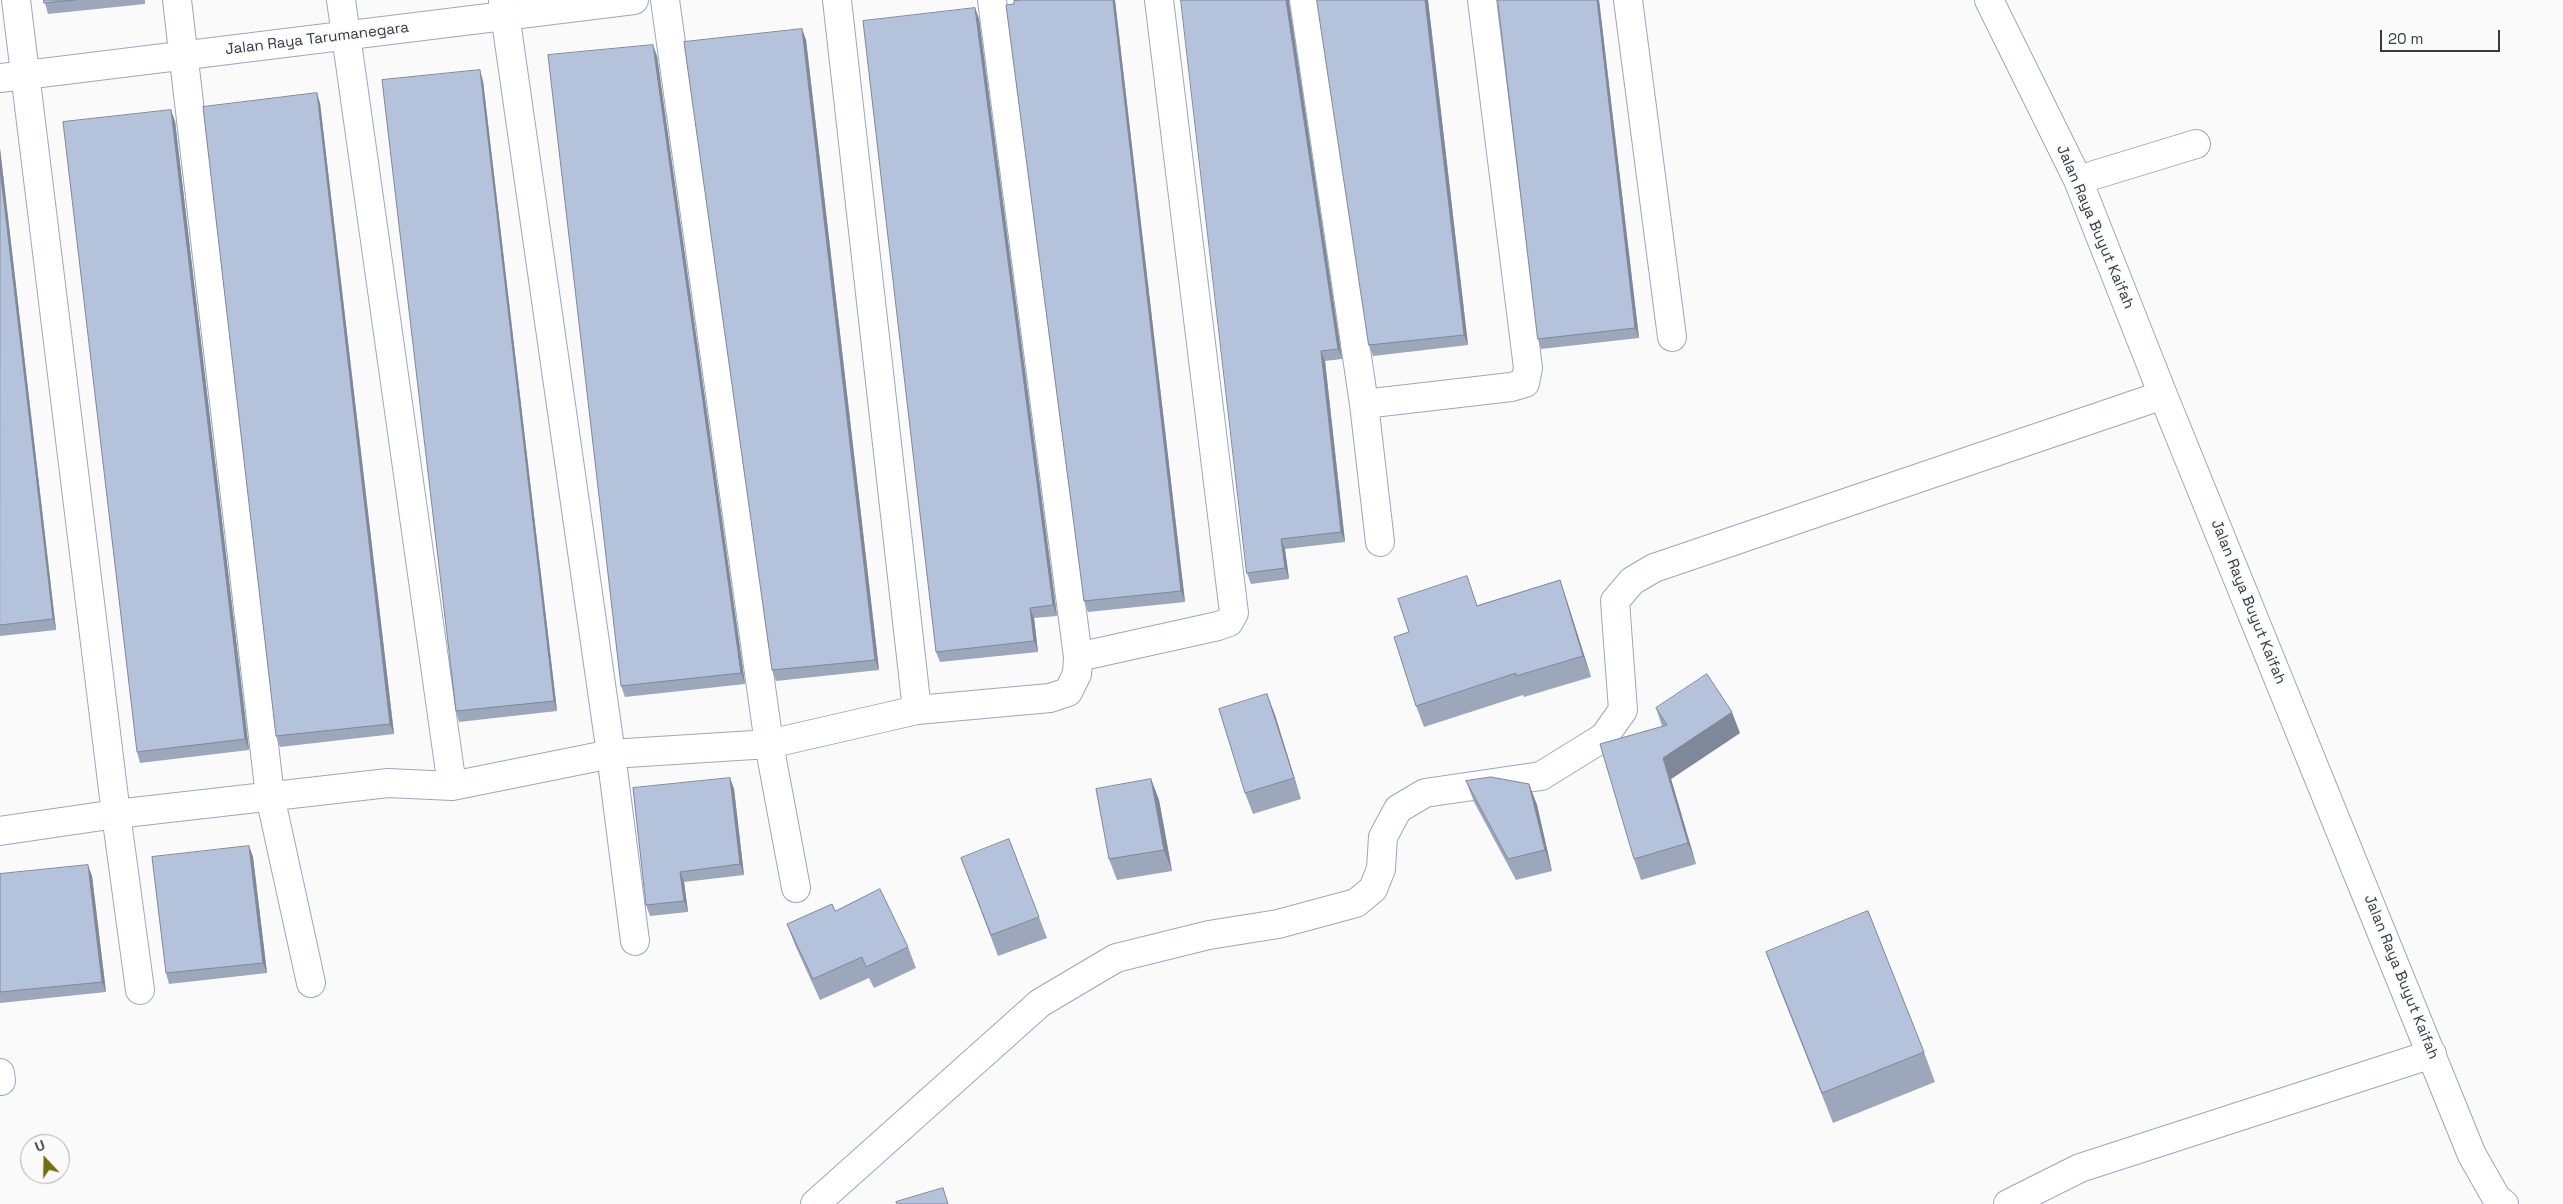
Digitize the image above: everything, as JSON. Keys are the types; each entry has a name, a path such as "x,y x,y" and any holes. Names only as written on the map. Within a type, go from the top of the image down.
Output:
{"street":[{"path":"16,0 12,76 140,990"},
{"path":"177,0 270,796 310,983"},
{"path":"341,0 452,786"},
{"name":"Jalan Raya Tarumanegara","path":"12,76 346,35 504,8 634,0"},
{"path":"665,0 769,744 796,888"},
{"path":"837,0 917,710"},
{"path":"0,831 116,814 388,783 452,786 611,754 769,744 917,710 1060,697 1068,692 1077,674 1078,657 992,0"},
{"path":"1078,657 1218,626 1229,622 1234,613 1159,0"},
{"path":"1304,0 1364,404 1380,542"},
{"path":"1364,404 1511,387 1525,383 1528,368 1482,0"},
{"path":"1628,0 1672,337"},
{"name":"Jalan Raya Buyut Kaifah","path":"1989,0 2078,180 2163,395 2472,1155 2497,1199 2504,1204"},
{"path":"504,8 611,754 635,940"},
{"path":"2078,180 2196,144"},
{"path":"815,1204 1040,1003 1116,958 1208,935 1278,924 1356,904 1373,889 1381,869 1383,837 1398,809 1425,793 1541,776 1604,737 1623,710 1615,601 1632,581 1654,568 2163,395"},
{"path":"2008,1204 2080,1168 2432,1054"}],"building":[{"path":"44,0 75,0 44,3"},
{"path":"1113,0 1181,591 1084,601 1006,5 1014,4 1014,1"},
{"path":"1181,0 1286,0 1338,349 1321,351 1341,532 1281,539 1285,568 1247,573"},
{"path":"1317,0 1425,0 1464,335 1369,345"},
{"path":"1498,0 1597,0 1635,328 1538,339"},
{"path":"975,8 1053,605 1030,608 1034,641 936,652 863,21"},
{"path":"802,29 875,660 772,670 684,42"},
{"path":"653,45 741,673 621,686 548,55"},
{"path":"480,70 554,701 456,711 382,80"},
{"path":"317,93 390,724 276,736 203,107"},
{"path":"171,110 245,739 137,752 63,122"},
{"path":"0,168 53,619 0,625"},
{"path":"1467,576 1477,606 1560,580 1583,656 1516,676 1516,673 1416,706 1394,637 1409,632 1398,599"},
{"path":"1707,674 1732,712 1663,758 1688,843 1634,859 1600,744 1667,725 1656,708"},
{"path":"1267,694 1294,778 1245,793 1219,709"},
{"path":"1491,777 1529,784 1545,850 1508,859 1466,781"},
{"path":"730,778 740,864 680,872 684,901 646,905 633,788"},
{"path":"1151,779 1164,850 1109,859 1096,789"},
{"path":"1009,839 1039,917 991,935 961,858"},
{"path":"249,846 263,963 166,973 152,857"},
{"path":"88,865 102,982 0,992 0,874"},
{"path":"880,889 908,947 866,967 862,957 813,979 787,924 832,904 835,911"},
{"path":"1868,911 1924,1052 1822,1093 1766,952"},
{"path":"943,1188 948,1204 897,1204 896,1202"}]}
